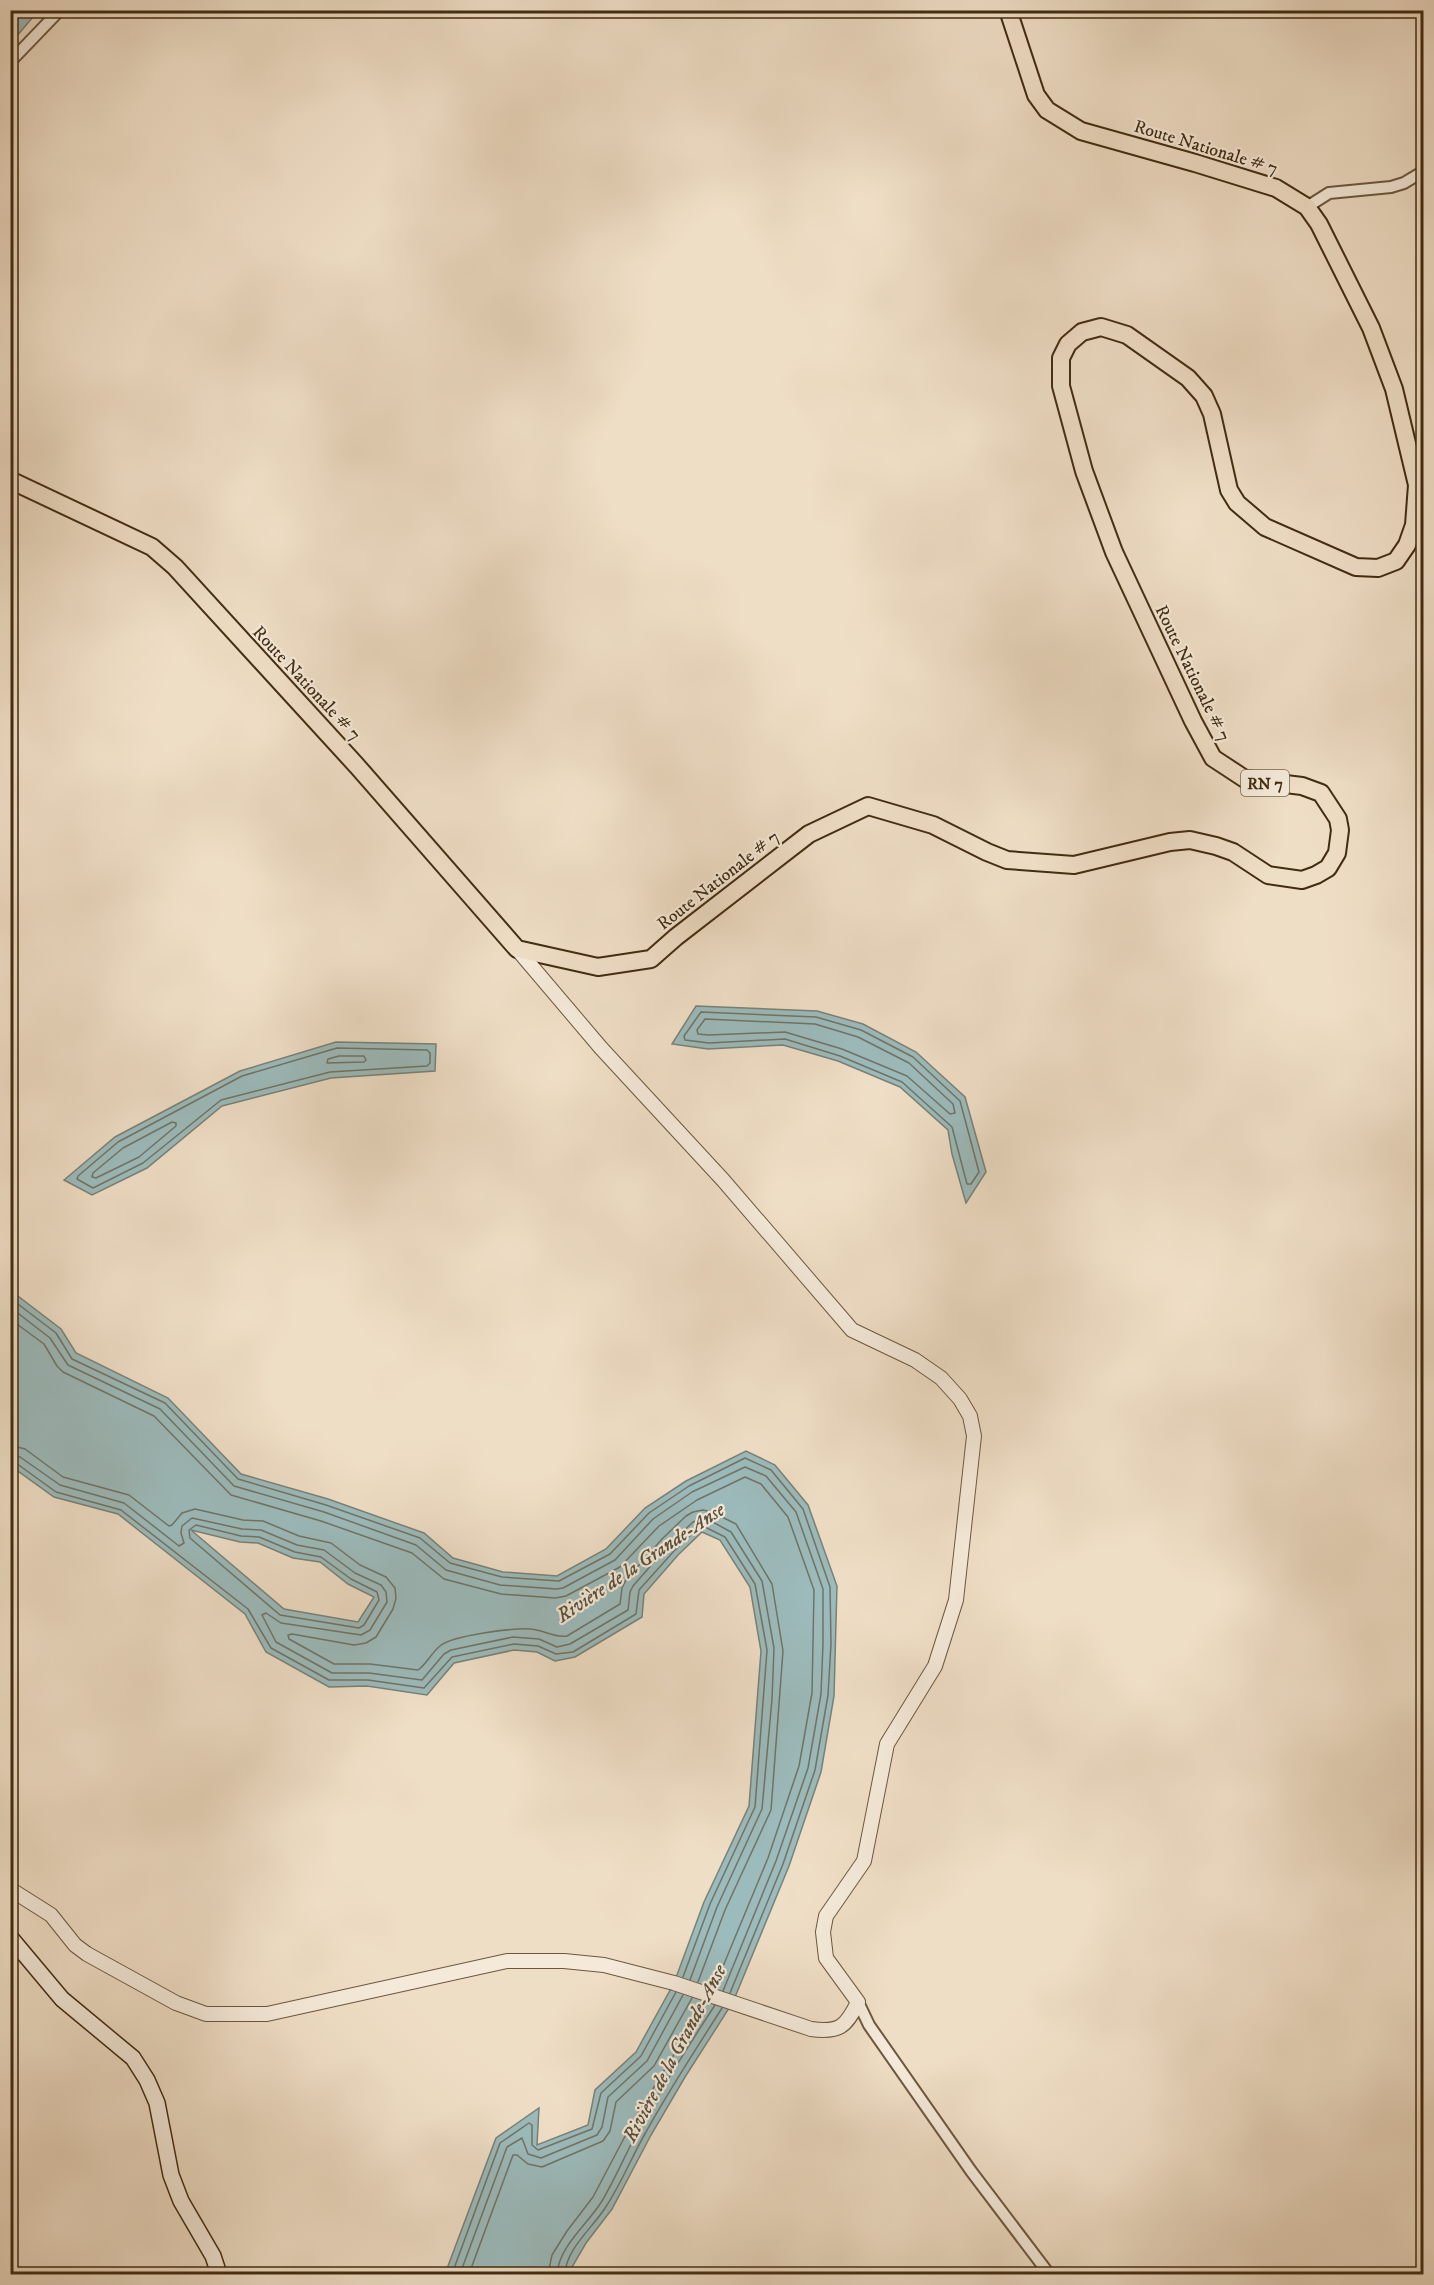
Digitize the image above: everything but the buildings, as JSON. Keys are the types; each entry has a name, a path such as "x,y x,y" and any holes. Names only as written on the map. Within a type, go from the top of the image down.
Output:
{"main road":[{"name":"Route Nationale # 7","path":"10,480 152,547 174,567 357,766 518,949 598,967 651,959 809,834 868,806 933,825 1007,860 1074,865 1190,840 1233,852 1268,875 1302,880 1316,875 1328,868 1337,853 1340,830 1338,819 1321,793 1302,786 1245,779 1213,758 1193,721 1114,552 1084,471 1061,386 1061,358 1068,344 1082,332 1101,327 1127,335 1188,378 1204,396 1212,414 1229,490 1237,504 1265,527 1356,567 1378,568 1396,561 1407,545 1414,525 1417,485 1394,389 1371,328 1319,224 1307,207 1276,188 1080,131 1047,110 1036,95 1008,10"},
{"path":"10,1936 62,1999 133,2058 147,2080 157,2103 171,2175 181,2201 213,2256 219,2274"}],"street":[{"path":"10,62 33,41 60,10"},
{"path":"1307,207 1329,194 1391,187 1404,183 1424,171"},
{"path":"518,949 601,1048 723,1180 852,1330 927,1368 941,1378 960,1399 969,1416 974,1436 956,1600 935,1666 887,1744 864,1860 826,1916 823,1932 826,1958 858,2002 869,2025 970,2171 1049,2274"},
{"path":"10,1889 51,1915 75,1944 87,1954 176,2003 206,2014 267,2014 507,1961 564,1961 604,1965 674,1983 811,2029 826,2031 838,2029 850,2018 858,2002"}],"water":[{"path":"10,11 38,11 11,43"},
{"path":"696,1006 817,1011 863,1024 916,1052 965,1097 986,1172 966,1203 952,1154 948,1130 900,1087 838,1061 783,1045 708,1049 672,1044"},
{"path":"336,1042 436,1044 435,1071 331,1078 222,1106 147,1168 92,1195 64,1180 115,1137 240,1071"},
{"name":"Rivière de la Grande-Anse","path":"10,1290 61,1329 76,1353 168,1398 241,1474 328,1499 424,1533 453,1558 503,1572 557,1576 606,1549 645,1508 686,1481 746,1451 775,1465 808,1505 837,1586 834,1696 821,1772 789,1866 733,2002 685,2077 612,2209 586,2243 570,2274 445,2274 496,2138 539,2108 537,2145 588,2125 595,2090 636,2052 674,1983 704,1902 749,1806 761,1651 750,1587 720,1540 702,1532 678,1555 644,1594 642,1617 575,1657 555,1661 537,1652 514,1650 454,1663 427,1695 367,1686 329,1687 266,1652 245,1614 118,1514 54,1497 11,1466","holes":["191,1530 240,1542 258,1543 293,1558 320,1562 348,1584 374,1597 358,1622 284,1609"]}]}
